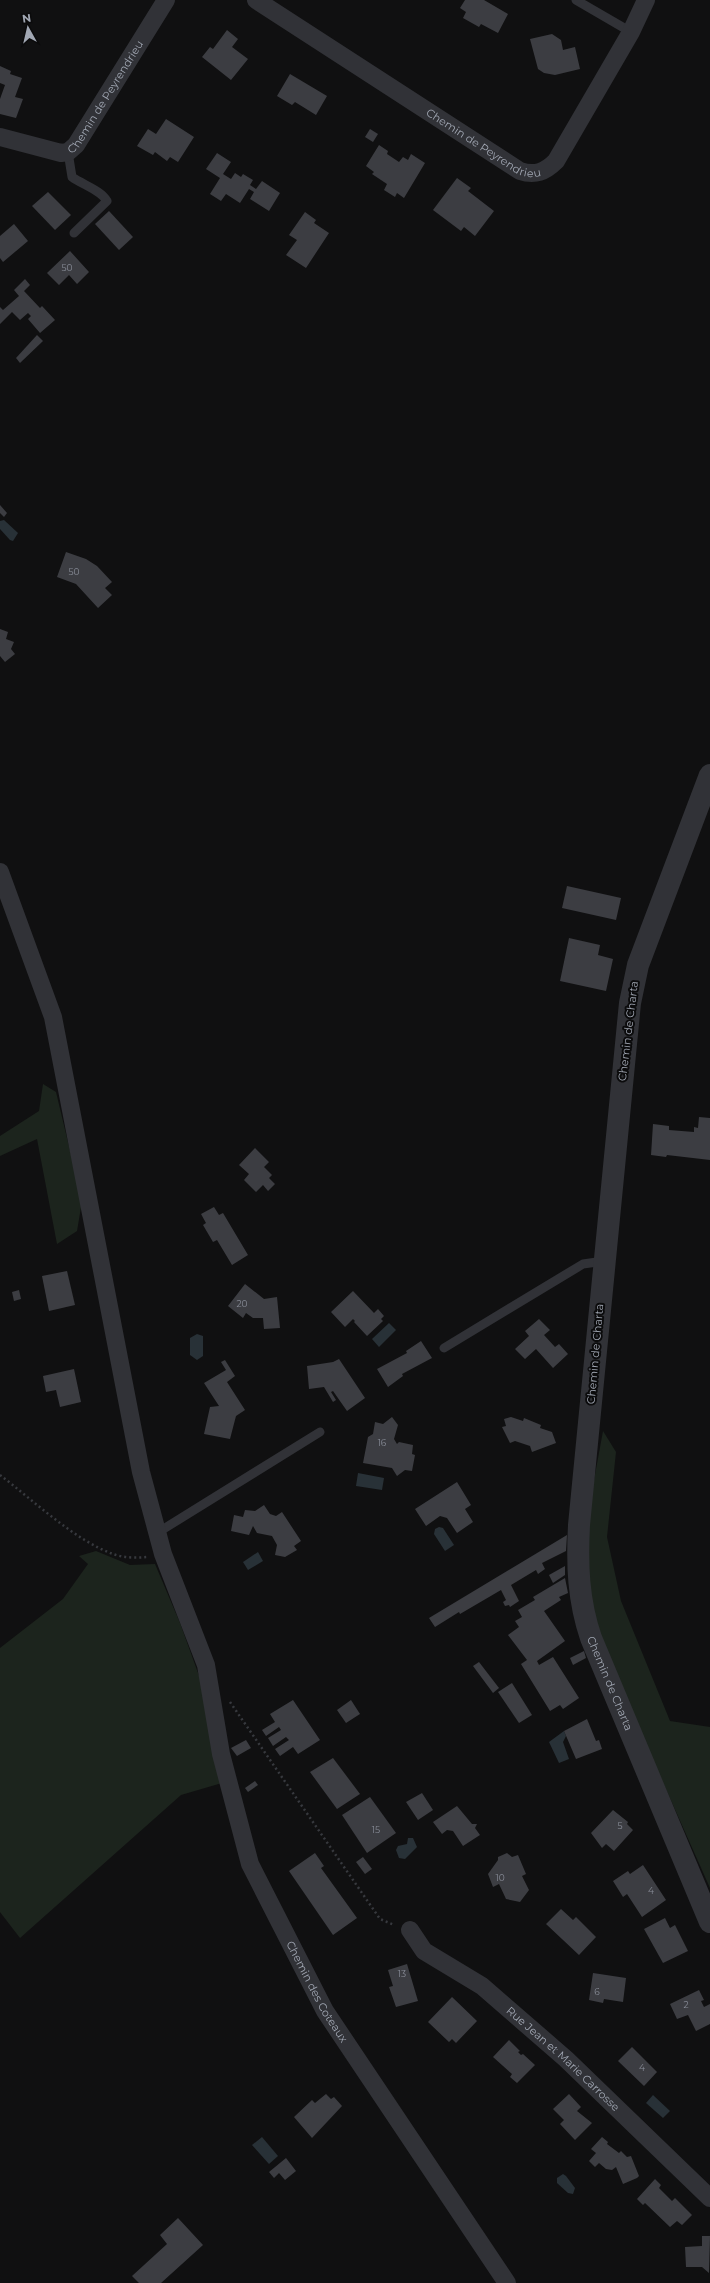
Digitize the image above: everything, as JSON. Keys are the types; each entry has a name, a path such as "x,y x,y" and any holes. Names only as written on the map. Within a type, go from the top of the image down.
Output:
{"street":[{"name":"Chemin de Peyrendrieu","path":"3,139 46,150 68,152 76,146 166,0"},
{"name":"Chemin de Peyrendrieu","path":"256,0 520,172 528,174 539,173 549,169 556,161 631,32 646,0"},
{"name":"Chemin de Charta","path":"710,775 666,890 634,982 626,1031 579,1525 578,1559 580,1601 590,1638 710,1922"},
{"name":"Chemin des Coteaux","path":"0,872 53,1017 141,1472 163,1554 206,1665 221,1754 250,1864 325,2012 506,2283"},
{"name":"Rue Jean et Marie Carrosse","path":"410,1930 424,1951 482,1986 566,2059 710,2198"}],"lane":[{"path":"576,0 631,32"},
{"path":"68,152 72,177 83,185 104,195 107,201 74,233"},
{"path":"444,1348 583,1264 604,1261"},
{"path":"157,1533 320,1432"}],"path":[{"path":"0,1474 86,1541 114,1554 129,1558 163,1554"},
{"path":"226,1696 280,1777 380,1919"}],"shaded area":[{"path":"4,520 18,533 13,541 10,540 0,529 0,521"},
{"path":"43,1084 56,1092 82,1201 77,1231 57,1244 37,1139 0,1156 0,1136 39,1111"},
{"path":"389,1323 396,1330 379,1347 372,1339"},
{"path":"197,1334 203,1336 203,1356 197,1360 190,1355 190,1338"},
{"path":"603,1431 616,1452 607,1537 621,1601 670,1721 710,1727 710,1888 592,1623 583,1566 588,1513"},
{"path":"358,1473 384,1478 382,1490 356,1486"},
{"path":"439,1527 443,1528 454,1545 445,1551 434,1534 435,1529"},
{"path":"96,1551 130,1565 155,1564 180,1623 202,1684 222,1783 181,1795 20,1938 0,1912 0,1648 63,1599 88,1564 79,1556"},
{"path":"258,1552 263,1561 248,1570 243,1562"},
{"path":"564,1731 566,1736 563,1742 569,1759 559,1763 549,1742"},
{"path":"408,1838 413,1838 417,1847 405,1859 399,1858 396,1850 398,1846 407,1844"},
{"path":"653,2095 670,2111 663,2118 646,2103"},
{"path":"262,2137 278,2156 269,2164 252,2145"},
{"path":"563,2174 575,2188 573,2194 568,2193 557,2183 557,2178"}],"building":[{"path":"465,0 484,0 508,14 498,33 481,24 479,27 463,18 466,12 460,8"},
{"path":"227,30 238,39 232,47 248,59 231,80 202,57 210,47 213,49"},
{"path":"552,34 561,40 563,50 575,47 580,69 555,75 544,73 538,69 530,39"},
{"path":"0,66 11,71 10,74 22,78 15,97 23,99 16,118 0,114 0,99 5,85 0,83"},
{"path":"290,74 327,96 316,115 295,102 292,105 277,96"},
{"path":"166,119 194,137 178,162 170,157 167,161 155,152 153,155 137,146 148,129 156,134"},
{"path":"370,129 378,134 373,142 365,137"},
{"path":"379,145 388,151 387,154 399,162 403,157 408,160 411,154 425,163 404,198 397,193 395,197 384,190 387,184 372,174 374,172 366,166"},
{"path":"217,153 231,162 223,174 231,179 235,173 241,177 243,174 253,180 250,185 256,189 262,181 280,193 269,211 250,199 254,192 249,189 240,203 226,194 221,201 210,194 220,178 206,169"},
{"path":"457,178 471,188 468,191 494,211 475,236 464,227 461,231 433,210"},
{"path":"48,192 71,215 55,230 32,206"},
{"path":"109,211 133,237 119,250 95,224"},
{"path":"305,212 316,220 314,223 329,233 306,268 286,255 297,240 289,235"},
{"path":"14,224 28,241 3,262 0,258 0,236"},
{"path":"70,251 89,272 77,284 69,275 59,285 47,273"},
{"path":"25,279 30,285 24,291 40,308 42,306 55,320 40,333 28,319 31,316 28,313 20,320 12,312 0,324 0,307 3,310 19,296 14,290"},
{"path":"37,335 43,341 20,363 16,358"},
{"path":"0,505 7,513 4,517 0,513"},
{"path":"66,552 86,559 97,566 112,582 105,588 112,595 98,608 76,584 57,577"},
{"path":"0,629 8,632 6,639 14,642 11,649 15,654 5,662 0,656"},
{"path":"567,886 621,898 616,920 562,908"},
{"path":"569,938 600,945 598,955 613,959 606,991 560,981"},
{"path":"699,1117 710,1118 710,1160 667,1155 666,1157 651,1155 653,1124 669,1126 669,1130 694,1132 694,1127 698,1128"},
{"path":"255,1148 269,1162 264,1167 272,1175 269,1178 275,1184 268,1191 263,1185 256,1192 244,1180 249,1174 239,1165"},
{"path":"214,1207 219,1215 223,1213 248,1255 232,1265 217,1240 213,1242 203,1225 206,1223 201,1214"},
{"path":"67,1271 75,1305 49,1311 42,1276"},
{"path":"245,1284 264,1299 277,1297 280,1328 264,1329 263,1318 253,1318 246,1313 243,1318 228,1306"},
{"path":"19,1290 21,1299 14,1301 12,1292"},
{"path":"353,1291 374,1313 378,1309 384,1316 381,1319 383,1321 367,1336 353,1319 345,1327 331,1312"},
{"path":"539,1319 550,1330 544,1335 555,1347 559,1344 568,1354 553,1368 536,1349 525,1359 515,1349 529,1336 525,1331"},
{"path":"421,1341 432,1358 402,1374 403,1376 388,1387 377,1369 407,1353 406,1351"},
{"path":"339,1359 365,1398 347,1411 333,1391 331,1392 336,1400 333,1402 324,1387 309,1389 307,1366 333,1362"},
{"path":"225,1360 235,1376 227,1382 245,1410 236,1416 230,1439 204,1434 210,1407 219,1406 204,1383 226,1370 221,1362"},
{"path":"74,1369 81,1402 60,1407 56,1390 46,1392 43,1376"},
{"path":"392,1417 398,1425 394,1439 397,1444 399,1442 413,1445 412,1454 415,1455 412,1471 405,1470 397,1476 392,1468 363,1463 368,1437 373,1434 375,1422 383,1424"},
{"path":"511,1417 523,1421 524,1418 541,1425 540,1428 552,1432 556,1443 532,1452 530,1446 515,1441 510,1443 502,1427 506,1426 504,1419"},
{"path":"457,1482 471,1505 465,1509 473,1522 457,1533 447,1518 440,1516 426,1526 415,1509"},
{"path":"264,1505 270,1514 276,1516 282,1512 301,1541 294,1546 297,1550 285,1557 275,1555 277,1545 272,1536 257,1533 253,1526 249,1535 231,1531 234,1515 243,1517 245,1510 255,1511"},
{"path":"567,1535 566,1551 542,1563 545,1569 538,1574 536,1570 511,1585 519,1601 510,1607 509,1605 505,1606 503,1602 506,1600 501,1590 460,1614 459,1612 435,1627 429,1618"},
{"path":"565,1566 565,1575 553,1583 549,1575"},
{"path":"565,1578 568,1593 559,1597 561,1600 544,1611 565,1641 537,1661 539,1665 553,1657 579,1698 563,1709 560,1705 550,1711 521,1664 527,1660 508,1635 519,1627 515,1621 522,1617 518,1610 535,1600 533,1597"},
{"path":"584,1651 586,1658 573,1665 570,1658"},
{"path":"479,1662 499,1688 493,1693 473,1666"},
{"path":"512,1683 532,1715 519,1723 498,1692"},
{"path":"293,1700 320,1740 298,1754 293,1747 280,1756 275,1749 289,1740 286,1737 273,1746 268,1738 281,1730 279,1727 266,1736 262,1730 275,1722 270,1714"},
{"path":"351,1700 360,1714 346,1723 337,1710"},
{"path":"587,1719 596,1741 599,1740 602,1749 576,1759 564,1731"},
{"path":"246,1740 251,1748 237,1756 231,1748"},
{"path":"333,1758 360,1794 337,1809 310,1772"},
{"path":"255,1781 258,1785 248,1792 245,1788"},
{"path":"422,1793 433,1810 418,1820 406,1802"},
{"path":"370,1797 396,1833 367,1853 342,1815"},
{"path":"457,1806 472,1824 477,1824 475,1828 480,1835 463,1846 453,1831 447,1830 442,1834 433,1822"},
{"path":"613,1810 628,1822 627,1824 633,1830 614,1851 606,1844 602,1848 591,1833"},
{"path":"315,1853 324,1866 321,1868 357,1918 333,1935 289,1871"},
{"path":"507,1853 512,1857 518,1855 526,1874 522,1876 529,1890 520,1902 506,1899 499,1884 493,1887 488,1874 498,1860 498,1857"},
{"path":"363,1857 372,1869 365,1874 356,1862"},
{"path":"643,1865 666,1900 642,1917 627,1894 623,1897 613,1881 628,1871 630,1874"},
{"path":"561,1909 573,1920 576,1917 596,1937 579,1955 546,1924"},
{"path":"665,1918 670,1928 675,1925 688,1951 663,1963 644,1929"},
{"path":"407,1964 418,2001 396,2007 389,1987 393,1986 388,1970"},
{"path":"593,1973 626,1978 623,2002 604,1999 603,2003 589,2000"},
{"path":"699,1990 704,2000 701,2001 704,2007 710,2004 710,2024 696,2031 688,2015 677,2019 670,2004"},
{"path":"452,1997 477,2021 456,2043 452,2039 449,2042 428,2022"},
{"path":"509,2040 520,2051 518,2052 521,2055 523,2054 535,2065 517,2083 510,2077 512,2074 493,2057"},
{"path":"632,2047 657,2072 644,2086 618,2061"},
{"path":"326,2094 331,2099 334,2097 342,2106 312,2138 294,2117 312,2100 315,2103"},
{"path":"569,2094 581,2107 577,2111 592,2123 575,2140 560,2124 564,2120 553,2109"},
{"path":"602,2137 608,2142 607,2144 619,2153 621,2151 627,2157 631,2156 639,2176 637,2178 623,2184 616,2167 612,2170 606,2169 599,2163 595,2167 589,2161 596,2153 591,2149"},
{"path":"286,2158 296,2171 285,2180 279,2173 274,2178 269,2172"},
{"path":"655,2179 661,2185 659,2188 672,2201 675,2198 692,2215 682,2225 677,2221 670,2227 645,2203 643,2205 637,2199"},
{"path":"178,2218 203,2245 161,2283 139,2283 132,2276 167,2244 160,2235"},
{"path":"702,2236 710,2236 709,2273 702,2267 686,2267 685,2247 702,2246"}]}
